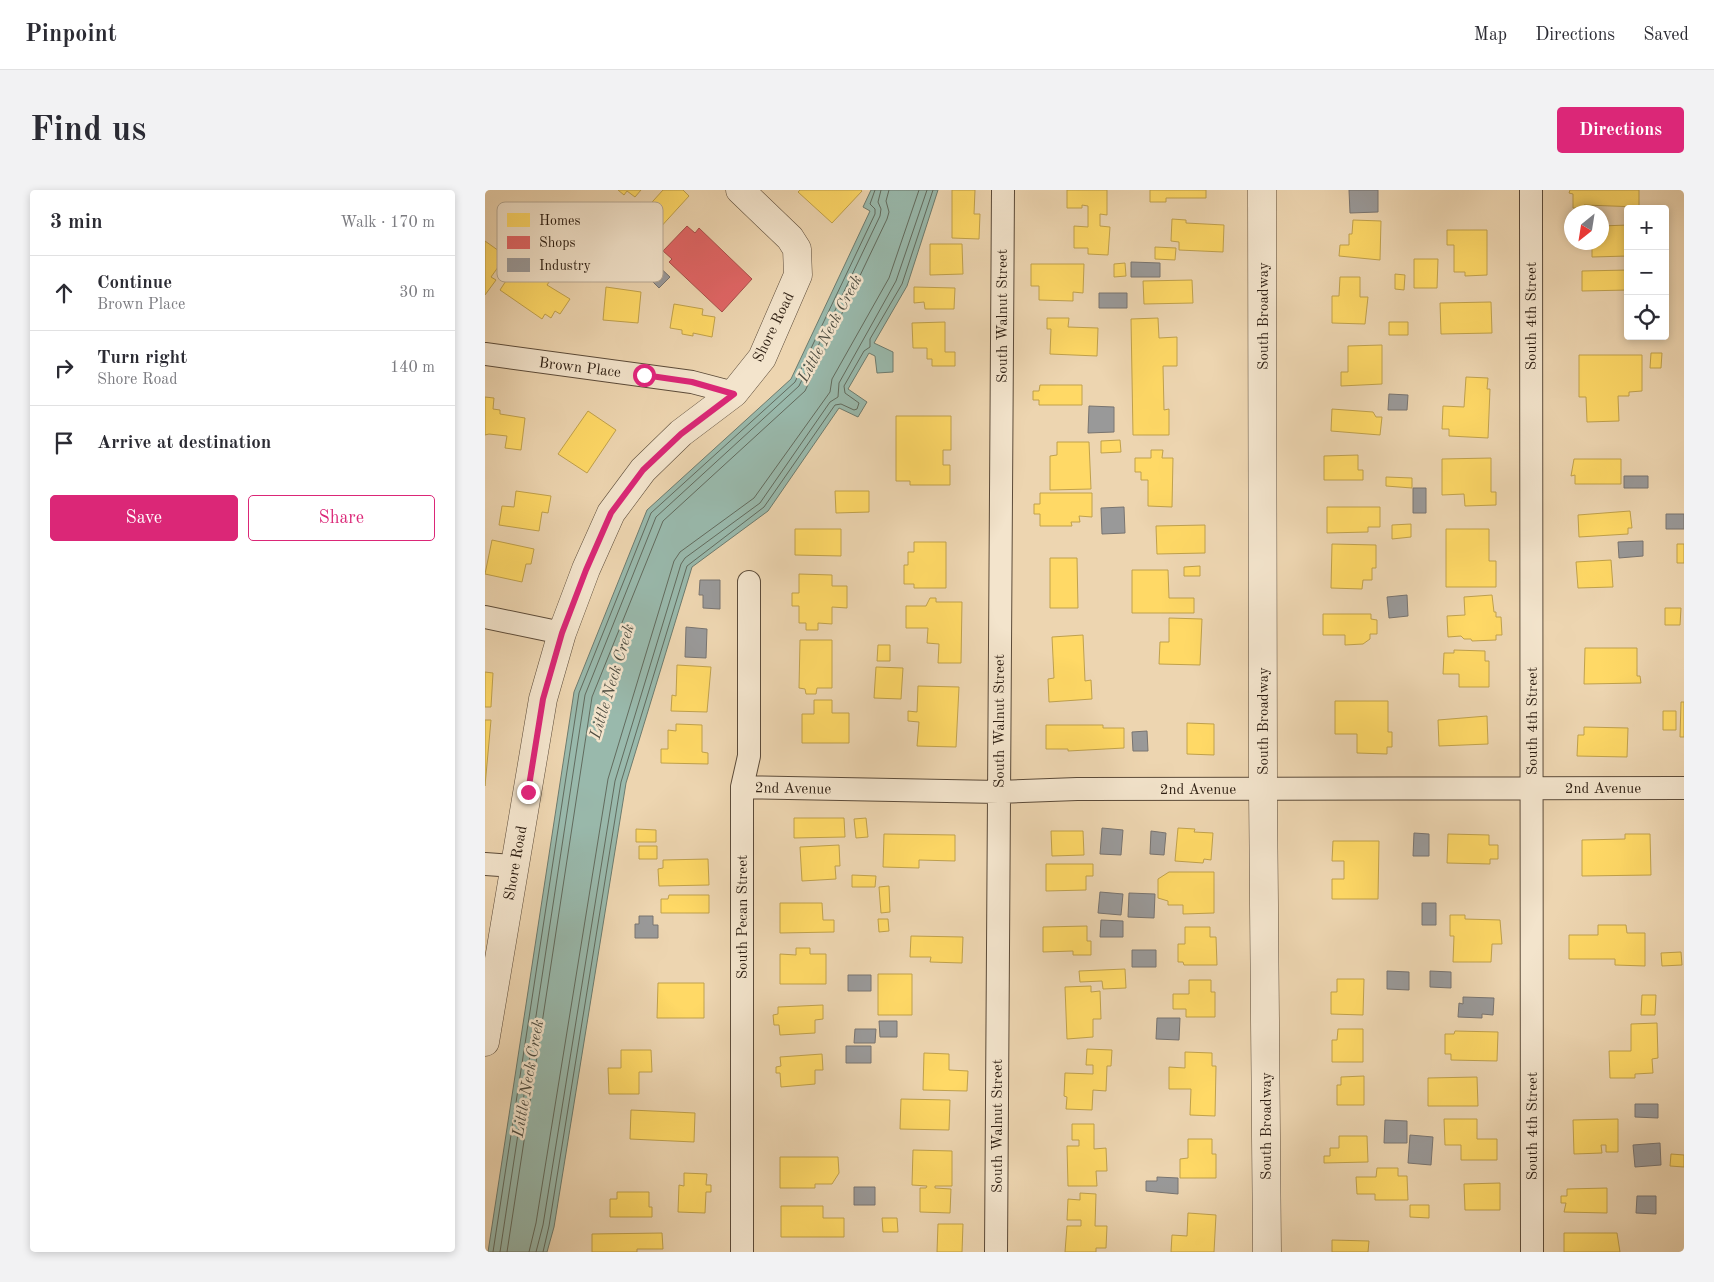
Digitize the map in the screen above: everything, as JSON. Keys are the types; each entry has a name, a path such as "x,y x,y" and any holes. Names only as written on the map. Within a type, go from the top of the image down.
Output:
{"street":[{"name":"Shore Road","path":"485,1042 543,699 562,633 586,570 611,513 643,470 681,434 734,394 762,358 798,275 799,261 797,248 790,238 740,190"},
{"name":"South Walnut Street","path":"996,1252 1003,190"},
{"name":"South Broadway","path":"1263,190 1263,789 1267,1252"},
{"name":"South 4th Street","path":"1531,190 1532,1252"},
{"name":"Brown Place","path":"485,354 692,382 734,394"},
{"name":"South Pecan Street","path":"742,1252 742,787 749,756 749,582"},
{"path":"485,617 562,633"},
{"name":"2nd Avenue","path":"742,787 999,792 1077,789 1684,788"},
{"path":"485,864 515,866"}],"water":[{"name":"Little Neck Creek","path":"871,190 938,190 907,286 874,343 893,352 893,372 877,373 875,356 869,353 848,389 867,402 858,417 839,408 768,511 692,567 626,783 554,1227 547,1252 488,1252 574,692 647,510 791,379 870,211 863,207"}],"building: Homes":[{"path":"618,190 641,190 635,197 627,191 624,195"},
{"path":"663,190 683,190 689,196 663,225 663,202 652,202"},
{"path":"800,190 862,191 832,223 798,192"},
{"path":"952,190 975,190 974,214 980,214 979,239 952,238"},
{"path":"1067,190 1107,190 1107,215 1100,214 1100,226 1110,227 1108,255 1088,254 1088,248 1074,248 1074,226 1088,227 1088,206 1082,205 1082,208 1067,208"},
{"path":"1150,190 1206,190 1206,198 1166,198 1166,202 1150,202"},
{"path":"1570,190 1639,190 1639,205 1573,205 1573,194 1569,193"},
{"path":"1172,219 1186,220 1186,223 1224,225 1223,252 1179,250 1179,242 1171,241"},
{"path":"1353,220 1381,221 1380,260 1339,256 1340,245 1349,245 1349,234 1352,234"},
{"path":"1624,225 1624,256 1592,257 1592,250 1609,250 1609,226"},
{"path":"1447,230 1487,230 1487,275 1465,276 1465,272 1454,272 1454,245 1447,245"},
{"path":"485,241 497,250 497,269 491,277 496,280 485,295"},
{"path":"930,244 962,244 963,274 930,275"},
{"path":"1155,247 1176,248 1175,260 1155,259"},
{"path":"1414,259 1438,259 1437,288 1414,288"},
{"path":"1125,263 1126,276 1114,277 1114,264"},
{"path":"1031,264 1084,264 1083,293 1073,292 1073,301 1039,300 1039,286 1031,286"},
{"path":"1624,270 1624,290 1582,291 1582,271"},
{"path":"1395,274 1405,275 1404,290 1395,289"},
{"path":"1340,277 1360,277 1360,297 1368,297 1365,324 1332,323 1332,296 1339,296"},
{"path":"1192,280 1193,303 1144,304 1143,281"},
{"path":"505,282 549,282 547,285 570,299 560,314 555,311 551,318 545,314 542,319 500,290"},
{"path":"606,287 641,292 638,323 603,320"},
{"path":"914,287 955,288 954,309 925,309 924,302 914,303"},
{"path":"1491,302 1492,333 1441,334 1440,303"},
{"path":"674,304 703,309 702,315 715,317 712,337 693,333 693,336 682,334 682,330 670,328"},
{"path":"1047,318 1069,318 1068,327 1098,328 1097,356 1050,354 1051,329 1047,329"},
{"path":"1158,318 1159,338 1177,337 1177,366 1163,366 1164,410 1169,409 1169,435 1133,435 1131,319"},
{"path":"945,322 945,352 955,352 955,366 932,366 932,359 927,359 927,348 913,348 912,323"},
{"path":"1389,322 1408,322 1408,335 1389,335"},
{"path":"1382,345 1382,384 1341,386 1341,372 1348,372 1348,346"},
{"path":"1651,353 1662,353 1661,368 1650,368"},
{"path":"1579,355 1642,355 1642,391 1629,392 1629,396 1618,396 1619,421 1587,422 1586,397 1579,397"},
{"path":"1466,377 1488,378 1487,389 1490,389 1488,438 1449,436 1449,429 1442,429 1443,406 1464,407"},
{"path":"1040,385 1082,385 1082,405 1039,405 1039,400 1033,400 1033,391 1039,391"},
{"path":"485,397 494,398 493,409 500,410 500,414 525,418 521,450 505,448 507,436 485,435"},
{"path":"1332,409 1373,412 1376,417 1382,417 1380,435 1331,431"},
{"path":"588,411 616,430 587,473 558,454"},
{"path":"896,416 951,416 951,450 943,450 943,465 950,465 950,485 910,485 910,481 896,481"},
{"path":"1120,440 1121,452 1101,453 1101,441"},
{"path":"1057,442 1089,442 1091,489 1050,490 1050,456 1057,455"},
{"path":"1151,450 1163,450 1162,458 1173,458 1172,507 1148,506 1148,480 1141,480 1141,472 1135,472 1135,458 1151,458"},
{"path":"1358,455 1358,470 1363,470 1363,480 1324,480 1324,456"},
{"path":"1491,458 1491,492 1496,492 1496,505 1465,506 1464,494 1442,495 1442,459"},
{"path":"1574,459 1621,459 1621,484 1575,484 1575,475 1571,476"},
{"path":"1386,477 1412,478 1412,488 1386,486"},
{"path":"516,491 551,496 548,513 542,512 539,531 499,525 502,506 514,507"},
{"path":"835,491 869,491 869,512 836,513"},
{"path":"1040,493 1092,493 1092,517 1079,516 1080,522 1071,522 1072,526 1040,526 1040,514 1034,514 1034,504 1040,504"},
{"path":"1327,507 1380,507 1380,527 1368,527 1368,532 1327,533"},
{"path":"1630,511 1632,528 1628,528 1628,534 1579,537 1578,515"},
{"path":"1411,524 1411,537 1392,539 1392,525"},
{"path":"1205,525 1205,553 1157,554 1156,526"},
{"path":"795,529 841,529 841,556 795,555"},
{"path":"1446,529 1489,529 1489,561 1496,561 1496,587 1446,587"},
{"path":"492,540 534,549 531,564 526,564 522,582 485,574"},
{"path":"914,542 946,542 946,588 914,588 914,584 904,584 904,565 908,565 908,552 914,552"},
{"path":"1332,544 1376,545 1376,568 1372,568 1372,580 1363,580 1362,589 1331,588"},
{"path":"1677,544 1684,544 1684,563 1677,563"},
{"path":"1050,558 1077,558 1078,608 1050,608"},
{"path":"1611,560 1613,587 1578,588 1576,562"},
{"path":"1200,566 1200,576 1184,576 1184,567"},
{"path":"1132,570 1168,570 1169,598 1194,598 1194,613 1132,613"},
{"path":"799,574 832,575 832,586 847,586 847,608 832,607 832,624 818,623 818,630 806,630 806,623 799,623 799,606 792,606 792,593 799,593"},
{"path":"1492,595 1496,617 1501,617 1502,635 1496,635 1496,640 1472,641 1461,636 1448,637 1447,616 1465,615 1464,597"},
{"path":"930,598 936,598 936,602 962,602 961,663 938,663 939,644 927,643 928,628 906,628 906,606 926,606"},
{"path":"1665,608 1681,608 1680,625 1665,625"},
{"path":"1323,614 1371,614 1371,619 1377,620 1377,634 1370,634 1370,639 1363,644 1345,645 1345,635 1323,635"},
{"path":"1169,618 1202,619 1200,665 1159,664 1160,642 1169,642"},
{"path":"1083,635 1085,681 1091,680 1092,699 1049,702 1048,679 1054,678 1052,637"},
{"path":"800,640 832,640 832,688 817,688 816,694 806,694 805,689 799,688"},
{"path":"878,645 890,645 890,661 877,661"},
{"path":"1585,648 1637,648 1637,676 1640,676 1641,683 1584,684"},
{"path":"1454,650 1485,651 1485,661 1489,661 1489,687 1459,687 1459,674 1443,674 1444,653 1454,653"},
{"path":"677,665 711,667 707,712 671,711 672,695 676,696"},
{"path":"876,667 903,668 901,699 874,698"},
{"path":"485,672 493,673 491,707 485,707"},
{"path":"918,686 959,687 956,747 917,746 919,722 908,721 908,711 917,712"},
{"path":"814,700 832,700 832,713 849,713 849,743 802,743 802,714 814,714"},
{"path":"1335,701 1388,701 1388,732 1392,732 1392,747 1387,747 1387,754 1357,753 1357,734 1335,734"},
{"path":"1681,702 1684,702 1684,737 1680,737"},
{"path":"1663,711 1676,711 1676,730 1663,730"},
{"path":"1487,716 1488,744 1439,746 1438,720"},
{"path":"485,720 491,720 485,786"},
{"path":"1187,723 1214,724 1214,755 1187,754"},
{"path":"676,724 702,725 702,752 708,753 708,764 661,763 661,749 668,749 668,730 676,731"},
{"path":"1046,725 1103,725 1103,728 1124,728 1124,748 1068,751 1068,749 1046,749"},
{"path":"1584,727 1628,728 1627,757 1577,756 1578,735 1584,735"},
{"path":"794,818 844,818 845,837 794,838"},
{"path":"866,818 868,837 856,838 854,819"},
{"path":"1178,828 1195,829 1194,832 1213,833 1211,860 1204,859 1203,863 1175,861"},
{"path":"636,829 656,830 656,842 636,842"},
{"path":"1051,831 1083,831 1084,855 1052,856"},
{"path":"884,834 955,835 955,861 919,860 919,868 883,867"},
{"path":"1448,834 1489,835 1489,845 1498,845 1498,859 1490,859 1490,864 1447,863"},
{"path":"1625,834 1650,834 1651,875 1582,876 1582,840 1625,839"},
{"path":"1333,841 1379,841 1378,899 1332,899 1332,879 1344,879 1344,861 1332,861"},
{"path":"839,845 840,866 835,866 836,879 802,881 800,847"},
{"path":"639,846 657,846 657,859 639,859"},
{"path":"708,859 709,885 659,886 658,869 663,868 663,860"},
{"path":"1046,864 1093,864 1093,876 1086,876 1086,890 1046,891"},
{"path":"1169,872 1214,872 1214,913 1183,914 1183,905 1168,905 1168,901 1158,898 1158,879"},
{"path":"852,875 876,876 875,887 852,887"},
{"path":"889,886 890,912 881,913 879,887"},
{"path":"669,895 709,895 709,913 661,913 661,899 668,899"},
{"path":"780,903 822,903 823,920 834,920 834,932 780,933"},
{"path":"1450,915 1465,915 1465,919 1500,920 1502,944 1492,944 1491,962 1453,962 1454,936 1450,936"},
{"path":"878,919 888,919 889,931 879,932"},
{"path":"1598,925 1626,925 1627,933 1645,933 1645,966 1615,965 1615,959 1569,959 1569,935 1598,935"},
{"path":"1087,926 1087,941 1091,941 1091,955 1073,955 1073,951 1043,952 1043,927"},
{"path":"1185,927 1210,927 1210,937 1216,937 1217,965 1184,965 1183,962 1178,962 1178,944 1185,944"},
{"path":"911,936 963,937 962,963 930,962 931,957 910,957"},
{"path":"796,948 810,948 810,954 826,954 826,984 780,984 780,954 796,955"},
{"path":"1681,952 1682,965 1662,966 1661,953"},
{"path":"1125,969 1126,988 1103,989 1102,981 1080,982 1079,971"},
{"path":"878,974 912,974 912,1015 878,1015"},
{"path":"1337,979 1364,979 1363,1015 1331,1014 1331,992 1337,992"},
{"path":"1189,980 1211,980 1211,992 1215,992 1215,1017 1186,1017 1186,1009 1173,1009 1173,994 1189,994"},
{"path":"658,983 704,983 704,1018 657,1018"},
{"path":"1091,986 1091,992 1100,991 1101,1019 1093,1019 1093,1037 1067,1039 1065,987"},
{"path":"1642,995 1656,995 1655,1015 1641,1015"},
{"path":"823,1005 823,1019 815,1020 815,1033 780,1035 779,1025 774,1025 773,1015 778,1014 778,1007"},
{"path":"1657,1023 1658,1058 1652,1059 1653,1073 1635,1074 1635,1078 1610,1078 1609,1051 1631,1051 1631,1024"},
{"path":"1338,1029 1363,1029 1363,1062 1332,1062 1332,1040 1337,1040"},
{"path":"1455,1031 1498,1032 1497,1061 1451,1060 1451,1054 1445,1054 1445,1034 1454,1034"},
{"path":"1087,1049 1112,1050 1111,1066 1107,1066 1106,1091 1093,1090 1092,1110 1066,1109 1067,1097 1064,1096 1065,1073 1093,1074 1093,1065 1086,1065"},
{"path":"621,1050 651,1050 652,1072 639,1072 639,1094 609,1094 608,1068 621,1068"},
{"path":"1185,1052 1212,1053 1212,1066 1216,1066 1215,1116 1190,1115 1191,1089 1169,1089 1169,1067 1185,1068"},
{"path":"924,1053 949,1054 949,1070 968,1071 967,1091 923,1090"},
{"path":"822,1054 823,1070 815,1070 815,1084 781,1087 780,1073 776,1073 776,1067 781,1066 780,1057"},
{"path":"1364,1076 1364,1105 1337,1105 1337,1085 1341,1085 1341,1077"},
{"path":"1477,1077 1478,1106 1428,1106 1428,1078"},
{"path":"901,1099 950,1100 949,1130 900,1129"},
{"path":"631,1110 695,1113 694,1142 630,1139"},
{"path":"1444,1119 1477,1119 1477,1139 1497,1139 1497,1160 1461,1160 1461,1145 1445,1145"},
{"path":"1618,1119 1618,1152 1606,1152 1606,1145 1601,1145 1602,1153 1574,1154 1573,1120"},
{"path":"1072,1124 1094,1124 1094,1149 1106,1148 1107,1171 1096,1171 1097,1186 1068,1186 1067,1146 1079,1146 1079,1140 1072,1140"},
{"path":"1339,1136 1367,1136 1368,1162 1324,1163 1324,1156 1330,1156 1330,1148 1339,1148"},
{"path":"1188,1139 1212,1139 1212,1154 1216,1154 1216,1178 1180,1178 1180,1159 1188,1158"},
{"path":"913,1150 952,1151 952,1186 935,1186 935,1188 951,1189 950,1213 920,1212 920,1188 926,1188 927,1186 912,1185"},
{"path":"1671,1154 1684,1155 1684,1167 1670,1166"},
{"path":"780,1157 838,1157 839,1173 832,1184 815,1184 815,1188 780,1188"},
{"path":"1377,1168 1398,1168 1398,1176 1407,1176 1408,1200 1375,1200 1375,1194 1357,1194 1356,1177 1376,1177"},
{"path":"684,1173 707,1174 706,1185 711,1185 711,1192 706,1192 705,1213 678,1212 679,1185 684,1186"},
{"path":"1500,1183 1500,1210 1465,1210 1464,1184"},
{"path":"1607,1188 1607,1213 1564,1212 1566,1203 1561,1203 1561,1196 1567,1196 1567,1189"},
{"path":"617,1192 649,1192 649,1207 652,1207 652,1217 610,1217 610,1199 617,1199"},
{"path":"1080,1193 1096,1194 1095,1226 1107,1226 1106,1248 1096,1248 1096,1252 1065,1252 1067,1226 1081,1226 1081,1220 1067,1220 1068,1199 1080,1200"},
{"path":"1410,1205 1429,1205 1429,1218 1410,1217"},
{"path":"781,1206 823,1206 823,1218 844,1218 844,1237 781,1237"},
{"path":"1188,1213 1216,1215 1214,1252 1171,1252 1172,1235 1187,1236"},
{"path":"882,1218 897,1218 898,1232 883,1232"},
{"path":"938,1224 963,1224 962,1252 937,1252"},
{"path":"662,1233 663,1249 637,1249 637,1252 592,1252 592,1234"},
{"path":"1564,1233 1617,1233 1620,1252 1564,1252"},
{"path":"1332,1240 1369,1241 1368,1252 1332,1252"}],"building: Shops":[{"path":"687,226 695,233 699,228 752,279 722,312 669,262 672,259 663,251"}],"building: Industry":[{"path":"1349,190 1378,190 1378,212 1350,213"},
{"path":"1131,262 1160,263 1160,277 1131,277"},
{"path":"663,270 670,277 659,288 653,282 663,282"},
{"path":"1099,293 1127,293 1127,308 1099,308"},
{"path":"1389,394 1408,395 1407,410 1388,410"},
{"path":"1089,406 1114,407 1114,432 1088,433"},
{"path":"1624,476 1648,476 1648,488 1624,488"},
{"path":"1413,488 1426,488 1426,513 1413,513"},
{"path":"1124,507 1125,533 1102,534 1101,508"},
{"path":"1666,514 1684,514 1684,529 1666,529"},
{"path":"1643,541 1643,556 1619,558 1618,542"},
{"path":"700,580 720,580 720,609 703,608 703,595 699,595"},
{"path":"1407,595 1408,616 1389,618 1387,597"},
{"path":"686,627 707,629 706,658 685,657"},
{"path":"1147,731 1148,751 1133,751 1132,732"},
{"path":"1102,828 1123,830 1121,855 1100,854"},
{"path":"1151,831 1166,833 1164,855 1150,854"},
{"path":"1414,833 1429,834 1429,856 1413,856"},
{"path":"1100,892 1123,894 1121,915 1098,913"},
{"path":"1129,893 1155,894 1154,918 1128,917"},
{"path":"1422,903 1436,903 1436,925 1422,925"},
{"path":"639,916 653,916 653,925 658,925 658,938 635,938 635,924 639,924"},
{"path":"1101,920 1123,921 1123,937 1100,937"},
{"path":"1132,950 1156,950 1156,967 1132,967"},
{"path":"1387,971 1409,972 1409,990 1387,989"},
{"path":"1430,971 1451,972 1451,988 1430,987"},
{"path":"848,975 871,975 871,991 848,991"},
{"path":"1463,997 1494,998 1493,1015 1482,1014 1482,1018 1458,1017 1459,1003 1463,1004"},
{"path":"1157,1018 1180,1018 1179,1040 1156,1039"},
{"path":"879,1021 897,1021 897,1037 880,1037"},
{"path":"855,1029 876,1029 875,1043 854,1043"},
{"path":"846,1046 871,1046 871,1063 846,1063"},
{"path":"1635,1104 1658,1104 1658,1118 1635,1117"},
{"path":"1385,1120 1407,1121 1407,1143 1384,1143"},
{"path":"1410,1135 1433,1137 1431,1165 1408,1163"},
{"path":"1660,1143 1661,1165 1635,1167 1633,1145"},
{"path":"1157,1177 1178,1178 1178,1194 1146,1191 1146,1181 1157,1181"},
{"path":"854,1187 875,1187 875,1205 854,1205"},
{"path":"1637,1196 1656,1196 1656,1214 1636,1213"}],"route":[{"path":"528,792 543,699 562,633 586,570 611,513 643,470 681,434 734,394 692,382 644,375"}]}
